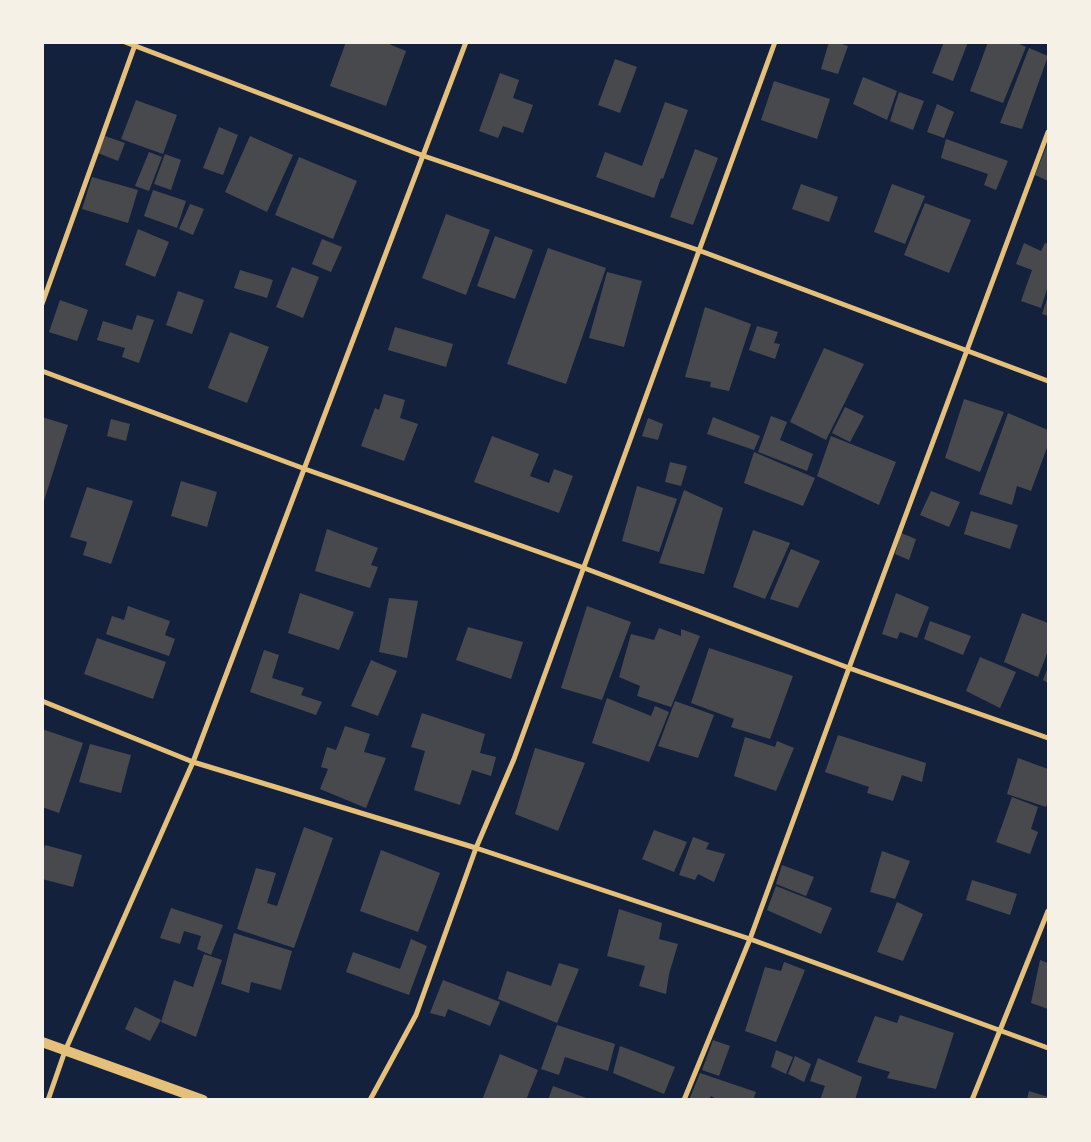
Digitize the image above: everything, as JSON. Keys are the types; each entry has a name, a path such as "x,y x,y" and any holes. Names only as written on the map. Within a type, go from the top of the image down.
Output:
{"main road":[{"path":"42,1042 203,1100"}],"street":[{"path":"124,42 135,44 424,156 698,250 1048,381"},
{"path":"48,1100 65,1051 193,762 466,42"},
{"path":"370,1100 416,1015 476,848 514,759 775,42"},
{"path":"42,304 135,44"},
{"path":"684,1100 750,939 1048,132"},
{"path":"42,370 305,469 584,568 849,668 1048,738"},
{"path":"42,701 193,762 476,848 750,939 1048,1048"},
{"path":"972,1100 1048,911"}],"building":[{"path":"346,42 384,42 406,51 386,106 330,86"},
{"path":"829,42 848,46 838,74 821,69"},
{"path":"944,42 968,42 953,81 932,73"},
{"path":"988,42 1015,42 1026,47 1003,103 970,91"},
{"path":"1029,48 1048,56 1022,129 1000,123"},
{"path":"615,59 637,67 620,113 598,105"},
{"path":"500,73 519,80 513,98 533,105 523,133 503,126 498,138 479,131"},
{"path":"863,77 897,91 887,120 853,104"},
{"path":"774,81 830,99 817,139 761,120"},
{"path":"899,92 924,101 913,130 890,121"},
{"path":"136,100 177,115 163,154 121,139"},
{"path":"665,102 688,110 663,179 661,178 654,198 596,177 605,152 642,166"},
{"path":"937,104 954,112 944,138 927,132"},
{"path":"219,127 238,135 223,175 203,168"},
{"path":"105,136 125,143 118,161 98,153"},
{"path":"250,136 293,155 267,212 225,192"},
{"path":"946,139 1008,161 996,190 984,185 988,174 941,158"},
{"path":"1048,146 1048,181 1035,175"},
{"path":"695,149 718,158 693,225 670,217"},
{"path":"149,152 162,157 149,191 135,186"},
{"path":"165,154 181,160 171,190 154,184"},
{"path":"299,157 357,181 333,239 275,215"},
{"path":"92,177 138,190 128,223 82,209"},
{"path":"801,184 838,197 829,222 792,209"},
{"path":"892,184 925,196 905,244 874,232"},
{"path":"153,190 186,201 177,228 144,216"},
{"path":"925,203 971,220 949,273 904,255"},
{"path":"190,204 204,209 193,235 179,229"},
{"path":"446,214 490,230 466,295 422,278"},
{"path":"138,229 169,242 155,277 125,265"},
{"path":"495,236 533,250 515,299 477,286"},
{"path":"322,239 342,247 331,272 312,264"},
{"path":"1024,243 1041,251 1045,243 1048,244 1048,286 1041,308 1021,301 1032,270 1016,264"},
{"path":"548,248 606,268 566,384 507,364"},
{"path":"292,267 319,277 303,318 276,307"},
{"path":"240,270 273,280 267,298 234,288"},
{"path":"607,272 642,281 624,347 589,338"},
{"path":"178,291 204,300 192,334 166,325"},
{"path":"1048,296 1048,316 1042,314"},
{"path":"60,300 88,310 77,341 49,332"},
{"path":"705,307 751,324 729,391 710,387 711,382 685,377"},
{"path":"137,315 154,320 139,363 122,357 125,348 97,340 103,321 132,330"},
{"path":"757,326 778,332 774,343 780,344 775,359 749,350"},
{"path":"395,327 453,344 446,367 388,350"},
{"path":"230,332 269,347 247,403 208,388"},
{"path":"824,348 864,364 826,440 790,422"},
{"path":"384,394 405,400 400,418 418,424 404,461 361,446 375,408 379,410"},
{"path":"964,399 1004,412 980,472 945,458"},
{"path":"845,407 864,416 850,442 832,433"},
{"path":"1008,413 1048,430 1048,445 1031,491 1017,486 1012,505 979,494"},
{"path":"771,416 787,422 780,440 813,454 807,471 758,452"},
{"path":"42,417 68,425 43,504 42,503"},
{"path":"713,417 760,436 754,450 707,434"},
{"path":"648,418 663,424 658,440 642,436"},
{"path":"111,419 130,424 126,441 107,436"},
{"path":"492,436 539,454 530,476 549,483 554,469 573,476 559,513 474,482"},
{"path":"831,436 896,462 879,505 817,476"},
{"path":"754,452 815,478 803,506 744,483"},
{"path":"670,462 687,466 681,486 665,482"},
{"path":"181,481 217,492 207,527 171,516"},
{"path":"637,486 677,499 659,552 622,541"},
{"path":"87,487 133,501 111,564 83,555 87,542 70,537"},
{"path":"684,490 723,508 704,574 659,563"},
{"path":"931,491 960,502 949,527 920,515"},
{"path":"971,511 1018,525 1010,549 964,534"},
{"path":"327,529 378,548 371,565 378,567 370,588 315,571"},
{"path":"753,530 790,543 765,599 733,587"},
{"path":"901,533 916,539 909,560 895,554"},
{"path":"791,549 820,561 798,608 770,599"},
{"path":"300,593 354,612 339,650 288,633"},
{"path":"896,593 929,607 917,638 900,632 897,639 882,634"},
{"path":"389,598 418,601 407,658 379,652"},
{"path":"128,606 170,621 165,635 175,639 169,656 106,634 112,616 124,620"},
{"path":"587,606 631,622 602,700 561,688"},
{"path":"1022,613 1048,623 1048,651 1038,677 1004,662"},
{"path":"930,621 971,636 963,655 924,639"},
{"path":"468,627 523,642 511,679 456,660"},
{"path":"659,628 681,636 681,629 700,636 671,707 637,696 640,686 619,677 631,634 654,640"},
{"path":"97,638 166,662 153,699 84,674"},
{"path":"709,648 793,676 770,739 731,727 734,719 691,703"},
{"path":"264,650 279,655 272,678 304,688 301,695 322,702 316,715 250,692"},
{"path":"980,657 1016,672 1000,708 966,691"},
{"path":"371,660 397,671 378,716 351,706"},
{"path":"1048,667 1048,683 1043,680"},
{"path":"607,698 651,716 655,706 669,712 649,762 592,743"},
{"path":"675,701 714,715 698,758 658,746"},
{"path":"422,713 485,734 480,753 496,757 491,776 472,770 460,805 414,790 425,751 411,747"},
{"path":"345,726 370,734 364,752 386,758 366,808 320,789 328,769 321,767 327,747 336,750"},
{"path":"42,729 83,743 59,813 42,807"},
{"path":"838,735 926,763 922,782 902,775 893,801 867,793 869,787 825,772"},
{"path":"745,737 775,747 777,741 794,748 776,791 734,776"},
{"path":"90,744 131,755 121,793 79,782"},
{"path":"535,748 585,763 558,831 515,814"},
{"path":"1018,758 1048,769 1048,801 1046,807 1007,794"},
{"path":"1012,797 1038,807 1031,829 1038,832 1030,854 996,842"},
{"path":"304,827 333,838 294,948 237,929 256,868 276,873 267,903 277,906"},
{"path":"654,830 687,842 674,872 642,859"},
{"path":"693,837 709,843 706,849 725,854 714,882 698,874 695,880 679,875"},
{"path":"45,845 82,855 73,887 42,879 42,857"},
{"path":"381,850 440,873 418,932 360,911"},
{"path":"882,851 910,861 895,899 870,892"},
{"path":"782,865 814,877 806,896 776,884"},
{"path":"972,880 1017,894 1010,915 966,900"},
{"path":"776,886 832,908 821,934 767,910"},
{"path":"897,902 923,914 903,961 877,952"},
{"path":"171,908 223,925 211,955 197,949 201,936 184,931 180,944 160,938"},
{"path":"619,909 662,923 659,939 678,944 669,974 666,994 639,986 645,966 607,956"},
{"path":"234,933 292,951 281,990 251,982 249,993 221,984"},
{"path":"411,939 427,946 409,995 346,972 353,952 400,969"},
{"path":"204,954 222,960 196,1037 161,1022 174,980 193,987"},
{"path":"1040,960 1048,963 1048,1009 1031,1003"},
{"path":"784,962 805,970 776,1042 745,1031 765,967 781,971"},
{"path":"559,963 579,969 557,1023 498,999 507,971 551,986"},
{"path":"443,980 500,1002 490,1026 448,1009 445,1017 430,1013"},
{"path":"135,1007 161,1020 150,1041 125,1029"},
{"path":"900,1015 954,1033 936,1089 887,1078 890,1072 857,1062 875,1016 897,1023"},
{"path":"557,1025 615,1044 608,1071 565,1057 559,1075 541,1069"},
{"path":"713,1040 730,1046 719,1076 702,1070"},
{"path":"620,1046 675,1067 664,1094 613,1073"},
{"path":"776,1050 793,1057 786,1074 771,1067"},
{"path":"500,1054 538,1070 526,1100 482,1100"},
{"path":"795,1056 811,1064 804,1082 788,1074"},
{"path":"818,1058 862,1077 855,1100 820,1100 825,1086 810,1081"},
{"path":"700,1073 756,1092 753,1100 718,1100 711,1096 709,1100 689,1100"},
{"path":"553,1086 589,1099 589,1100 548,1100"},
{"path":"1029,1091 1048,1097 1048,1100 1027,1100"}]}
